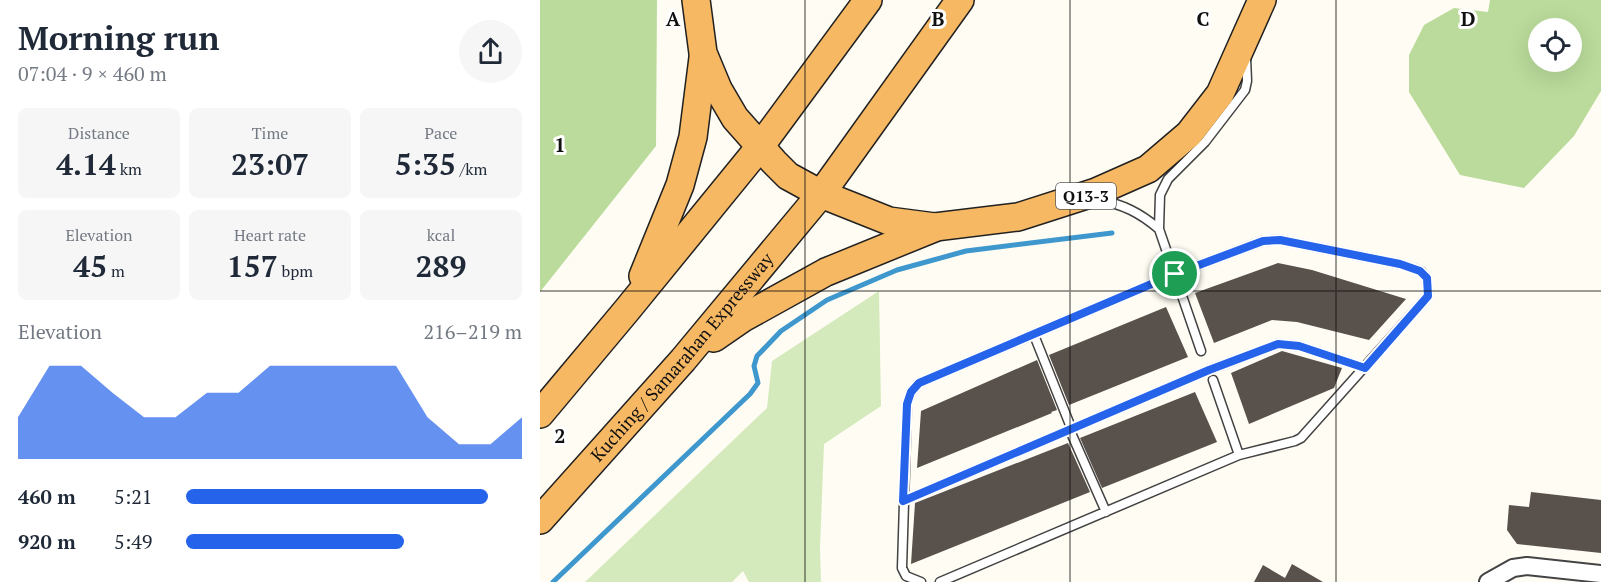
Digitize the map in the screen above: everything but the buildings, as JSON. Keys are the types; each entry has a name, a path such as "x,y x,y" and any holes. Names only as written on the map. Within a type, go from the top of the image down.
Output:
{"highway":[{"name":"Q13-3","path":"696,0 704,52 718,89 735,118 759,148 788,176 821,194 889,221 935,228 1018,218 1096,192 1148,169 1189,134 1220,94 1245,43 1262,0"},
{"path":"540,414 759,148 868,0"},
{"name":"Kuching / Samarahan Expressway","path":"540,520 683,360 821,194 960,0"},
{"path":"627,310 659,240 680,184 693,137 704,52"},
{"path":"683,360 743,318 826,272 935,228"}],"street":[{"path":"1488,582 1513,568 1527,566 1601,574"}],"lane":[{"path":"1202,351 1159,229 1160,195 1168,179 1205,142 1245,90 1247,81 1245,43"},
{"path":"1081,197 1127,207 1159,229"},
{"path":"921,582 906,576 902,568 907,404 911,392 919,383 1175,274 1263,241 1280,240 1400,264 1420,271 1427,278 1428,296 1302,438 1239,455 940,582"},
{"path":"1034,335 1070,425"},
{"path":"903,501 1209,370 1278,344 1299,346 1365,368"},
{"path":"1213,380 1239,455"},
{"path":"1072,435 1106,512"}],"green space":[{"path":"540,0 657,0 656,146 540,292"},
{"path":"1490,0 1601,0 1601,91 1574,136 1524,188 1460,175 1409,92 1409,55 1424,25 1454,8 1488,12"},
{"path":"879,291 881,406 824,444 821,582 749,582 743,571 732,582 585,582 767,408 772,361"}],"waterway":[{"path":"553,582 750,394 758,383 754,366 757,356 781,331 827,300 897,270 966,251 1112,233"}],"route":[{"path":"1280,240 1400,264 1420,271 1427,278 1429,288 1428,296 1365,368 1299,346 1278,344 1209,370 903,501 907,404 911,392 919,383 1175,274 1263,241 1280,240"}]}
